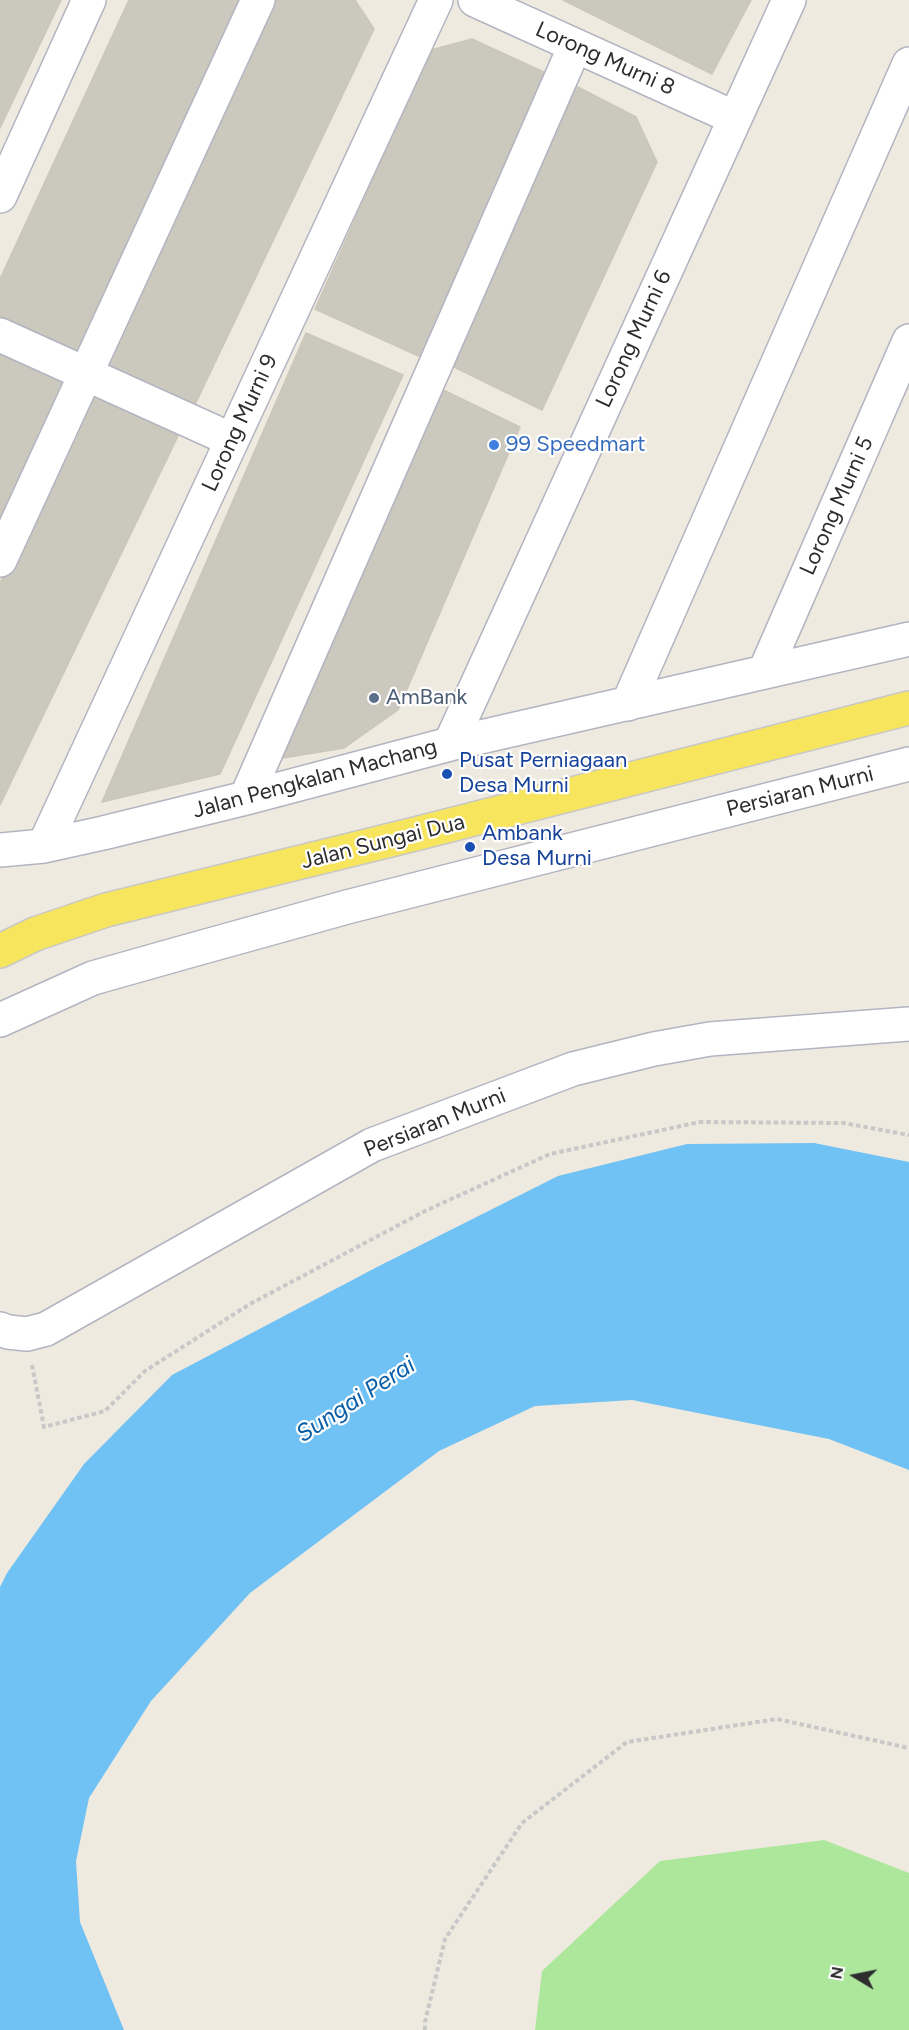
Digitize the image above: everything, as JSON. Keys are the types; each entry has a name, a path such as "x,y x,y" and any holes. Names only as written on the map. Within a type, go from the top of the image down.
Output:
{"main road":[{"name":"Jalan Sungai Dua","path":"0,951 35,934 106,910 909,708"}],"street":[{"path":"0,196 89,0"},
{"path":"0,560 258,0"},
{"name":"Lorong Murni 9","path":"44,846 436,0"},
{"name":"Lorong Murni 8","path":"475,0 735,118"},
{"name":"Lorong Murni 6","path":"450,744 789,0"},
{"path":"246,798 575,46"},
{"path":"628,704 909,64"},
{"path":"0,335 232,440"},
{"name":"Lorong Murni 5","path":"765,671 909,341"},
{"name":"Jalan Pengkalan Machang","path":"0,850 44,846 246,798 450,744 765,671 905,632"},
{"name":"Persiaran Murni","path":"0,1020 93,978 185,952 347,907 909,764"},
{"name":"Persiaran Murni","path":"13,1331 46,1329 372,1145 573,1069 654,1049 710,1039 909,1024"}],"path":[{"path":"13,1331 44,1427 105,1411 146,1371 250,1304 425,1211 550,1154 700,1122 844,1123 909,1135"},
{"path":"425,2030 445,1939 522,1823 627,1742 777,1719 909,1748"}],"green space":[{"path":"824,1840 909,1873 909,2030 535,2030 542,1971 660,1861"}],"water":[{"name":"Sungai Perai","path":"814,1143 909,1162 909,1470 829,1439 632,1400 535,1406 439,1451 250,1593 151,1701 89,1798 76,1861 80,1922 124,2030 0,2030 0,1587 7,1573 84,1464 172,1375 379,1266 558,1176 687,1144"}],"building":[{"path":"0,0 61,0 0,128"},
{"path":"129,0 249,0 81,363 0,325 0,279"},
{"path":"271,0 355,0 374,29 191,413 100,369"},
{"path":"563,0 751,0 712,74"},
{"path":"472,39 548,74 425,359 315,309 431,50"},
{"path":"576,86 636,117 657,162 542,410 450,365"},
{"path":"306,333 403,375 220,774 102,802"},
{"path":"0,349 66,381 0,518"},
{"path":"439,388 520,427 398,710 344,748 283,758"},
{"path":"90,392 178,436 0,805 0,583"}],"place":[{"name":"99 Speedmart","path":"494,445"},
{"name":"AmBank","path":"374,698"},
{"name":"Pusat Perniagaan Desa Murni","path":"447,774"},
{"name":"Ambank Desa Murni","path":"470,847"}]}
